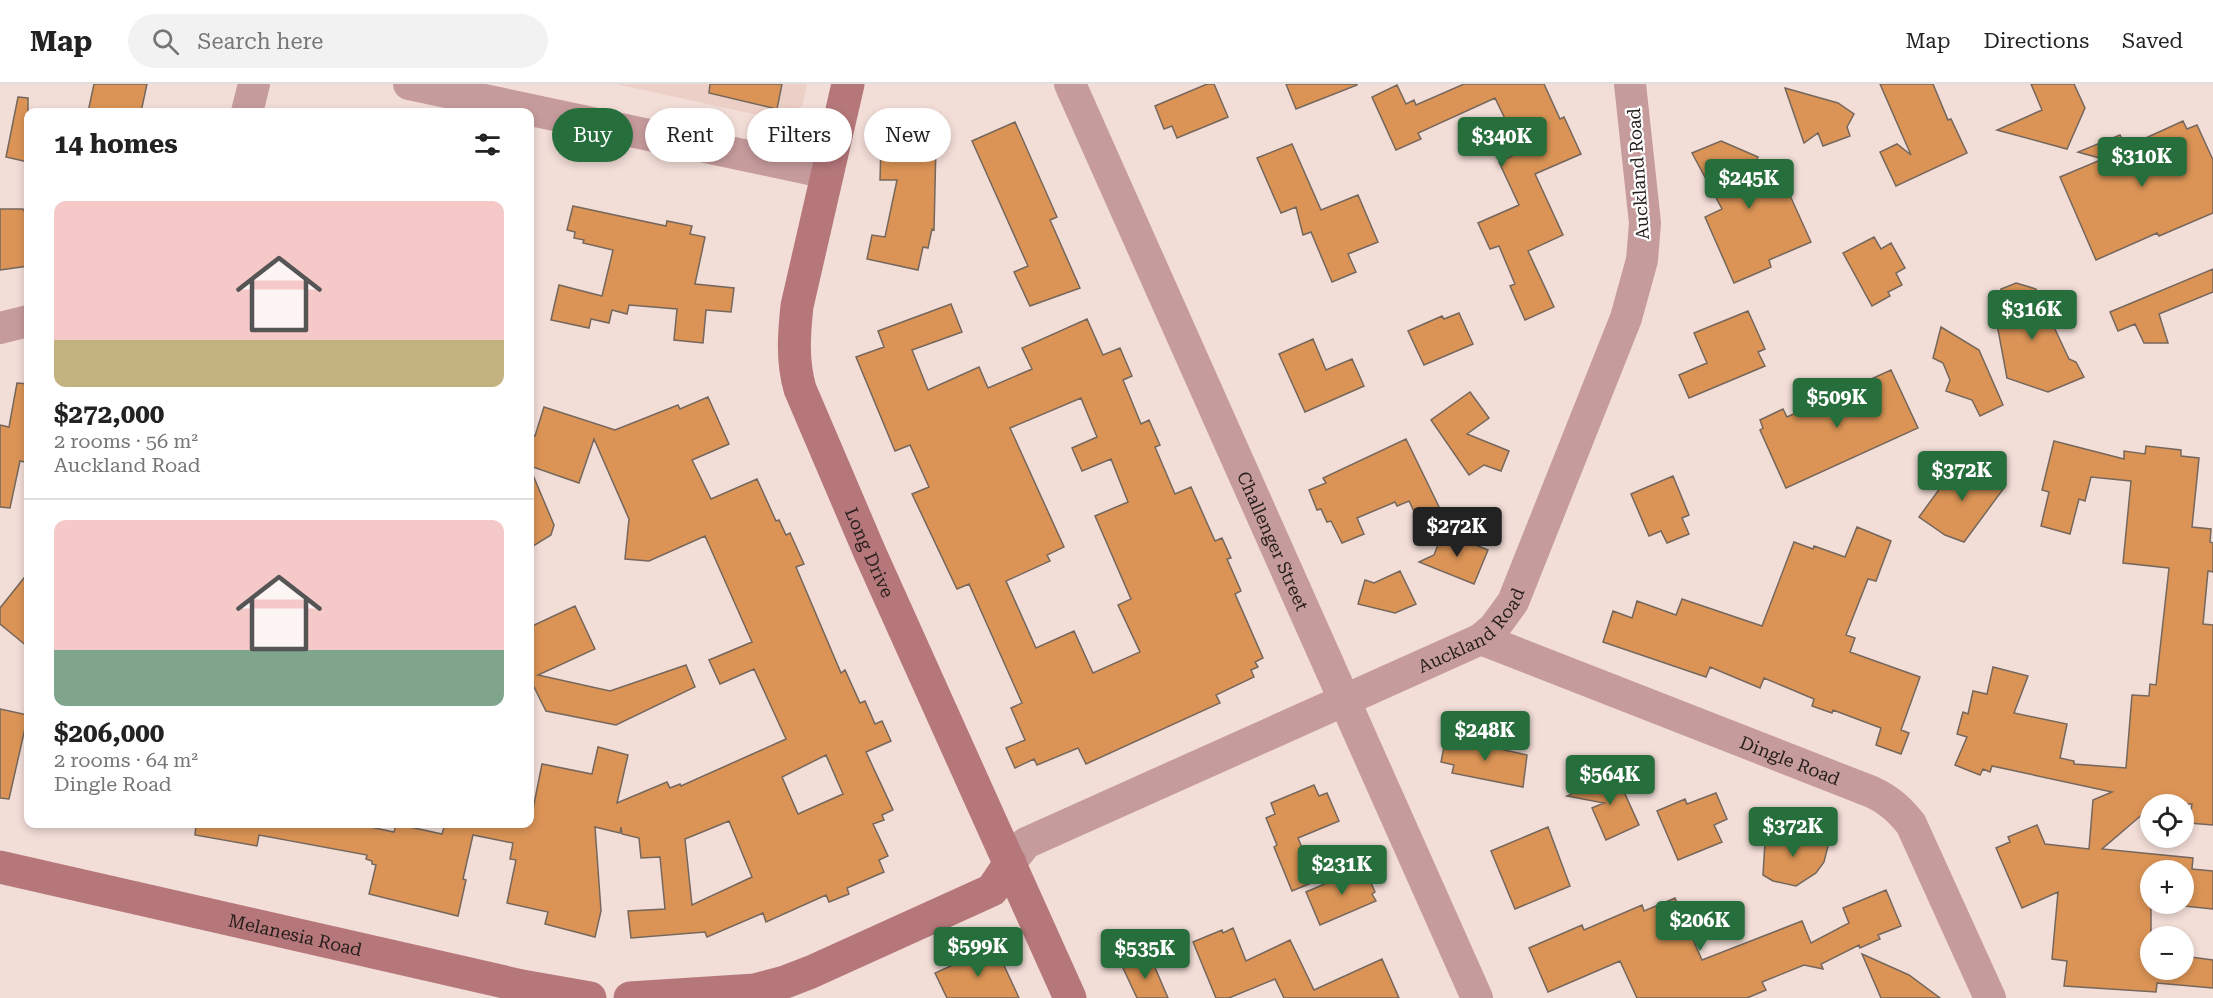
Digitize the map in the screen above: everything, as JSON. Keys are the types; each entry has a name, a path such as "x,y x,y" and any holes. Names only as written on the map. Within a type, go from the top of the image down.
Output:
{"street":[{"path":"248,108 254,84"},
{"path":"410,84 523,108"},
{"name":"Long Drive","path":"848,84 797,306 794,354 800,389 870,553 1070,998"},
{"name":"Challenger Street","path":"1070,84 1477,998"},
{"name":"Auckland Road","path":"1010,863 1026,843 1481,639 1494,628 1513,602 1626,318 1640,270 1645,223 1630,84"},
{"path":"534,110 828,173"},
{"path":"0,328 24,322"},
{"name":"Dingle Road","path":"1481,639 1890,801 1911,824 1990,998"},
{"path":"630,998 755,990 785,982 812,972 992,890 1010,863"},
{"name":"Melanesia Road","path":"0,867 510,984 590,998"}],"shaded area":[{"path":"616,84 807,84 802,106 798,108 747,108 747,112 735,108"}],"building":[{"path":"94,84 147,84 142,108 89,108"},
{"path":"710,84 782,84 777,108 709,93"},
{"path":"1207,84 1214,84 1228,117 1177,138 1172,126 1164,129 1155,106"},
{"path":"1286,84 1357,84 1357,85 1296,109"},
{"path":"1464,84 1544,84 1560,119 1564,117 1581,154 1535,174 1563,235 1528,251 1554,307 1525,320 1510,286 1515,284 1499,246 1490,249 1478,223 1519,205 1499,162 1521,152 1495,98 1418,133 1421,139 1396,150 1372,97 1397,85 1406,104 1414,100 1416,105"},
{"path":"1880,84 1933,84 1948,120 1951,119 1967,153 1896,186 1880,152 1897,144 1911,155"},
{"path":"2031,84 2074,84 2085,108 2067,149 1997,130 2042,110"},
{"path":"1785,88 1838,103 1854,114 1847,127 1850,136 1823,146 1818,133 1804,143"},
{"path":"18,97 28,98 28,108 24,108 24,161 6,157"},
{"path":"2183,121 2187,129 2197,125 2213,160 2213,213 2159,236 2157,233 2096,260 2060,177 2103,159 2078,152 2120,135 2126,147"},
{"path":"1015,122 1057,217 1050,220 1080,288 1030,306 1014,272 1028,266 972,141"},
{"path":"1721,141 1758,157 1756,162 1778,169 1811,242 1769,260 1771,267 1734,283 1705,217 1722,209 1692,153"},
{"path":"1292,144 1321,210 1358,195 1378,242 1348,254 1356,272 1332,282 1311,232 1303,235 1296,207 1281,213 1257,158"},
{"path":"880,162 936,162 934,230 932,229 928,248 923,247 918,270 867,259 872,235 885,237 897,180 880,180"},
{"path":"573,206 666,226 667,221 692,226 690,234 705,237 695,284 734,288 731,312 706,310 703,343 674,340 677,309 629,305 627,314 612,310 609,323 591,319 589,328 551,320 559,285 602,296 613,250 583,243 584,240 574,238 575,232 567,230"},
{"path":"0,209 23,209 24,267 0,270"},
{"path":"1874,237 1881,249 1891,243 1905,268 1896,273 1902,285 1888,292 1890,296 1872,306 1843,253"},
{"path":"2213,269 2213,292 2159,314 2168,343 2144,343 2135,324 2118,331 2110,312"},
{"path":"2016,283 2036,289 2069,359 2076,362 2084,377 2048,392 2007,378 1994,308 2001,289"},
{"path":"951,304 962,332 912,350 928,390 979,367 988,388 1032,369 1022,348 1087,319 1103,355 1120,348 1132,376 1123,380 1141,424 1149,420 1160,445 1155,447 1175,494 1191,487 1215,541 1222,538 1231,558 1227,559 1241,591 1235,594 1263,658 1255,662 1258,667 1251,670 1254,677 1216,695 1220,703 1086,764 1078,748 1037,765 1034,759 1015,768 1006,748 1025,740 1011,708 1022,703 969,584 957,589 912,494 929,487 910,445 895,451 856,357 884,347 878,331","holes":["1081,398 1097,437 1072,448 1082,471 1111,459 1128,502 1095,516 1131,599 1118,605 1140,652 1093,673 1074,631 1036,648 1006,581 1050,561 1047,555 1064,547 1010,428"]},
{"path":"1748,311 1765,349 1758,352 1765,366 1689,398 1679,375 1707,363 1694,333"},
{"path":"1459,313 1473,344 1424,365 1408,331 1442,316 1444,319"},
{"path":"1941,327 1979,350 2003,405 1980,416 1972,400 1946,391 1950,380 1943,363 1933,358"},
{"path":"1313,339 1326,370 1352,359 1364,386 1305,412 1279,354"},
{"path":"1891,370 1918,428 1786,488 1760,430 1763,428 1760,420 1783,409 1787,417"},
{"path":"17,383 24,384 24,462 20,461 10,508 0,507 0,425 9,427"},
{"path":"1470,392 1489,418 1467,434 1509,451 1501,471 1484,465 1469,475 1431,420"},
{"path":"708,397 729,444 692,460 711,499 757,479 776,521 779,520 786,535 790,533 804,564 796,567 841,673 845,670 860,703 865,701 875,724 882,721 891,741 866,752 893,810 882,815 884,820 873,824 888,856 879,860 884,872 847,888 849,894 829,902 826,895 766,922 763,913 707,937 705,932 631,938 628,911 665,909 660,857 641,858 639,838 622,834 621,827 620,833 595,827 601,911 595,937 545,924 548,912 507,903 516,860 510,859 513,843 473,835 463,879 466,880 458,916 369,894 376,865 366,859 367,855 259,835 257,846 195,835 196,828 375,828 394,832 395,828 414,828 442,834 444,828 534,828 534,804 542,764 592,774 598,747 628,755 617,803 667,782 670,788 680,784 681,786 786,739 754,669 720,684 709,660 752,642 705,536 649,561 625,559 629,519 594,439 579,483 534,467 534,436 544,407 615,430 678,405 680,409","holes":["826,755 843,794 798,814 782,777","729,821 752,877 692,905 685,839"]},
{"path":"1406,439 1442,513 1420,524 1409,501 1397,506 1395,502 1357,518 1364,534 1342,543 1331,521 1327,522 1321,509 1317,510 1309,490 1326,483 1323,478"},
{"path":"2054,441 2124,459 2124,451 2145,454 2146,446 2181,450 2181,456 2199,458 2192,527 2211,529 2210,542 2213,543 2213,572 2208,571 2203,624 2213,625 2213,825 2194,823 2194,794 2140,794 2140,816 2102,849 2193,858 2193,860 2140,860 2140,914 2151,914 2151,926 2140,926 2140,980 2194,980 2194,957 2213,960 2213,988 2157,983 2156,992 2064,986 2067,961 2052,959 2058,892 2022,908 1996,848 2010,842 2008,837 2037,825 2045,844 2089,849 2093,800 2112,792 1992,766 1990,772 1983,769 1980,775 1955,765 1967,737 1957,734 1963,712 1968,714 1973,691 1987,694 1993,667 2028,676 2014,713 2067,724 2060,758 2074,761 2074,764 2126,768 2132,695 2149,696 2150,684 2156,685 2169,568 2123,563 2131,481 2091,477 2085,501 2079,499 2070,534 2041,526 2049,492 2042,490"},
{"path":"1962,458 2004,488 1964,542 1945,535 1919,517"},
{"path":"1673,476 1689,515 1682,518 1689,534 1667,543 1661,531 1649,536 1631,494"},
{"path":"534,478 554,525 551,535 534,546"},
{"path":"1857,527 1891,541 1876,581 1868,579 1846,635 1855,638 1850,652 1920,677 1901,730 1909,733 1901,754 1876,745 1881,728 1833,710 1832,713 1812,706 1814,699 1764,678 1760,688 1710,667 1706,677 1603,642 1613,611 1632,618 1637,601 1676,615 1682,599 1762,626 1794,542 1813,549 1814,546 1845,557"},
{"path":"1443,532 1488,550 1474,584 1419,562 1434,555"},
{"path":"1400,571 1416,604 1395,613 1358,604 1365,580 1374,583"},
{"path":"24,578 24,644 0,624 0,608"},
{"path":"575,606 595,649 538,675 610,691 686,665 695,687 616,725 546,711 534,687 534,625"},
{"path":"0,709 24,714 24,733 9,799 0,798"},
{"path":"1446,737 1527,755 1523,787 1452,773 1454,765 1441,762"},
{"path":"1616,774 1639,825 1606,840 1592,808 1604,803 1567,796"},
{"path":"1314,785 1319,796 1327,793 1339,821 1298,838 1316,881 1292,891 1274,847 1277,845 1266,818 1275,814 1271,803"},
{"path":"1716,793 1727,819 1714,825 1722,842 1678,860 1657,811 1685,799 1687,804"},
{"path":"1548,827 1570,886 1515,909 1491,851"},
{"path":"1782,831 1808,835 1828,846 1824,862 1816,873 1796,886 1773,881 1763,875 1765,842"},
{"path":"1364,867 1375,892 1372,894 1376,901 1320,925 1306,892"},
{"path":"2194,869 2213,871 2213,909 2194,907"},
{"path":"1886,890 1901,926 1878,935 1880,939 1860,948 1859,945 1821,964 1823,969 1804,965 1762,982 1766,990 1747,998 1637,998 1620,961 1548,992 1529,948 1582,925 1584,930 1642,905 1644,911 1675,898 1702,960 1802,921 1811,943 1849,923 1843,908"},
{"path":"1233,928 1246,961 1290,940 1314,990 1382,959 1399,998 1284,998 1275,979 1229,998 1216,998 1193,942"},
{"path":"995,946 1019,998 947,998 935,973"},
{"path":"1862,954 1909,975 1940,998 1881,998"},
{"path":"1150,956 1168,998 1137,998 1123,968"}]}
